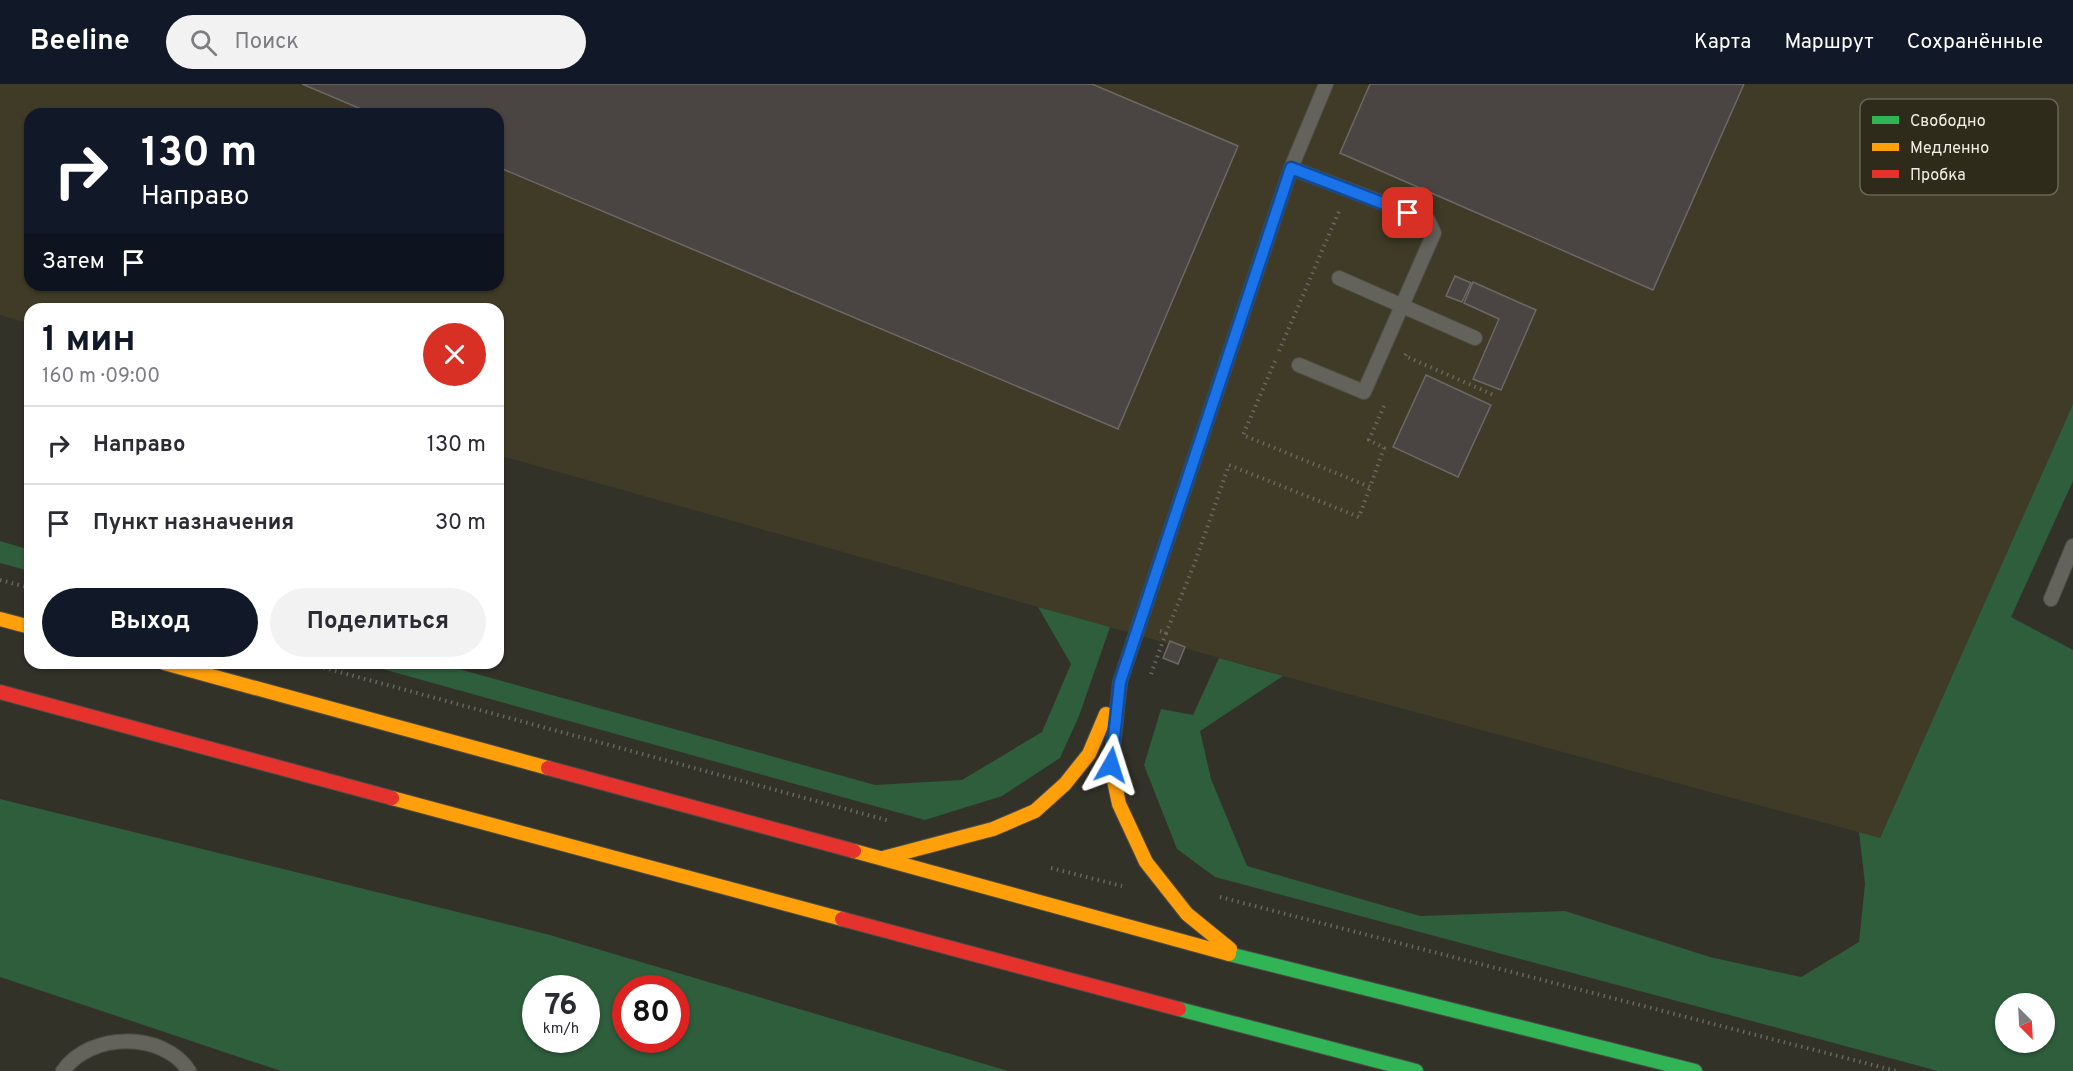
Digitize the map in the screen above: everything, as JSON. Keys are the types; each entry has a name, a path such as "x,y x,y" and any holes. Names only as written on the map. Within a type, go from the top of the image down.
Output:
{"highway":[{"path":"0,619 24,625"},
{"path":"186,669 1238,956 1695,1071"},
{"path":"882,858 993,829 1035,811 1065,784 1089,754 1120,682"},
{"path":"1120,682 1111,765 1119,804 1146,862 1187,914 1238,956"},
{"path":"0,692 1026,969 1416,1071"}],"lane":[{"path":"1120,682 1291,168 1326,84"},
{"path":"1291,168 1428,220 1434,233 1364,392 1299,365"},
{"path":"1339,278 1475,338"},
{"path":"2051,599 2073,546"},
{"path":"63,1071 87,1051 112,1041 139,1042 165,1050 189,1071"}],"path":[{"path":"1401,366 1405,356"},
{"path":"1148,683 1194,565 1229,465 1359,517 1384,448 1369,440 1387,398"},
{"path":"1243,435 1370,487"},
{"path":"0,580 24,586"},
{"path":"1139,624 1166,633"},
{"path":"328,669 896,822"},
{"path":"1051,868 1128,888"},
{"path":"1209,894 1896,1071"}],"shaded area":[{"path":"0,84 2073,84 2073,404 1880,838 1330,689 504,457 504,303 24,303 24,322 0,315"}],"green space":[{"path":"2073,404 2073,481 2011,617 2073,650 2073,1071 1938,1071 1215,877 1177,849 1144,765 1161,709 1193,715 1219,658 1283,676 1200,731 1211,779 1247,866 1420,916 1565,911 1710,957 1801,977 1859,942 1865,884 1859,832 1880,838"},
{"path":"0,541 24,548 24,569 0,563"},
{"path":"1038,607 1110,627 1079,716 1060,758 1002,796 925,820 383,669 459,669 875,785 962,780 1042,732 1071,664"},
{"path":"0,799 550,935 685,975 612,975 612,1053 690,1053 690,977 1008,1071 281,1071 0,977"}],"building":[{"path":"302,84 1092,84 1238,146 1118,429 504,170 504,108 359,108"},
{"path":"1370,84 1744,84 1653,290 1340,153"},
{"path":"1455,276 1471,283 1462,302 1446,296"},
{"path":"1473,282 1536,310 1501,390 1473,379 1499,319 1464,303"},
{"path":"1426,375 1491,405 1458,477 1393,447"},
{"path":"1170,641 1185,647 1178,664 1163,658"}],"traffic: fast":[{"path":"1229,954 1695,1071"},
{"path":"1179,1009 1416,1071"}],"traffic: slow":[{"path":"0,619 24,625"},
{"path":"186,669 548,768"},
{"path":"1120,682 1111,766 1119,804 1146,862 1187,914 1230,949"},
{"path":"883,858 993,829 1035,811 1065,784 1089,754 1106,714"},
{"path":"392,798 842,919"},
{"path":"854,851 1229,954"}],"traffic: jam":[{"path":"0,692 392,798"},
{"path":"548,768 854,851"},
{"path":"842,919 1179,1009"}],"route":[{"path":"1111,765 1120,682 1291,168 1408,213"}]}
